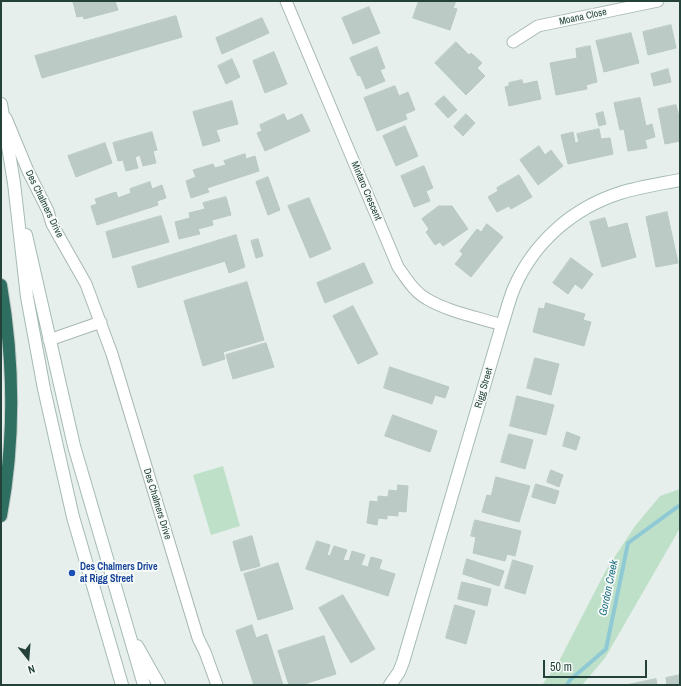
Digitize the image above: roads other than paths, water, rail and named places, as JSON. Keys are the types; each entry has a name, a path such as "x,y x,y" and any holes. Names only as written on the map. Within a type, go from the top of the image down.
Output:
{"highway":[{"path":"1,285 8,340 11,397 9,459 1,516"}],"main road":[{"name":"Des Chalmers Drive","path":"1,105 14,183 76,452 144,685"},
{"name":"Rigg Street","path":"390,685 399,672 403,662 502,325 514,288 526,264 554,231 589,205 622,192 680,180"},
{"name":"Des Chalmers Drive","path":"14,183 23,270 35,344 55,441 70,505 122,685"},
{"path":"35,344 49,340"},
{"path":"129,632 159,685"}],"street":[{"name":"Mintaro Crescent","path":"286,1 398,267 408,281 426,298 445,307 502,325"},
{"name":"Moana Close","path":"512,42 538,26 658,1"},
{"name":"Des Chalmers Drive","path":"1,105 30,176 48,211 54,228 86,284 101,322 198,638 207,657 217,685"},
{"path":"49,340 101,322"}],"waterway":[{"name":"Gordon Creek","path":"567,685 570,680 606,649 628,543 680,505"}],"place":[{"name":"Des Chalmers Drive at Rigg Street","path":"72,573"}]}
